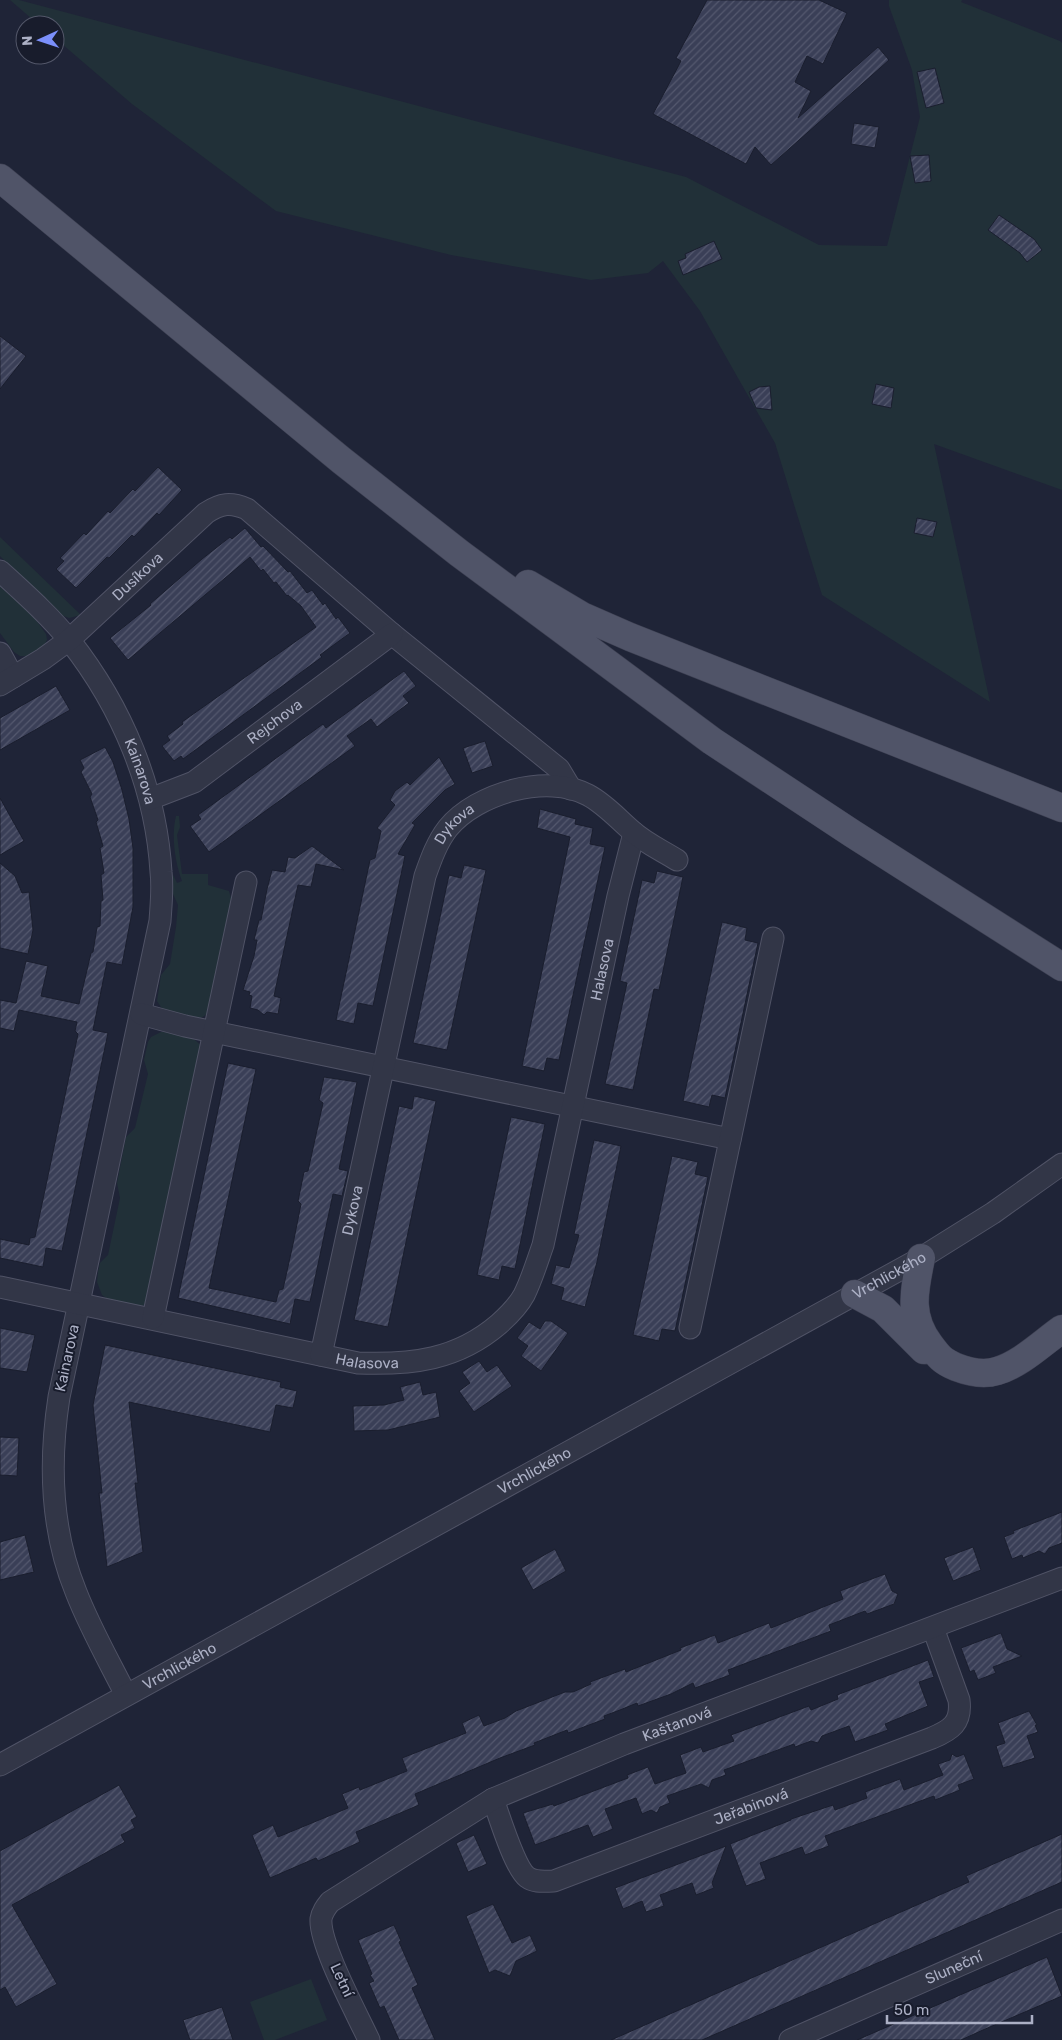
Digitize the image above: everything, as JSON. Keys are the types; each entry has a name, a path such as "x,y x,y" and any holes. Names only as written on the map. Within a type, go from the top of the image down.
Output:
{"main road":[{"path":"0,178 341,460 459,553 712,741 1033,951 1062,968"},
{"path":"341,460 532,587 582,616 1062,808"},
{"path":"1033,951 1062,974"},
{"path":"921,1258 914,1291 916,1317 921,1333 942,1361"},
{"path":"855,1294 883,1309 920,1348 942,1361 965,1370 985,1373 1011,1366 1062,1329"}],"street":[{"name":"Dusíkova","path":"6,681 69,640 206,513 224,504 238,505 247,509 392,634"},
{"name":"Kainarova","path":"0,571 69,640 93,673 121,722 140,766 150,799 161,870 160,921 78,1304 59,1397 54,1433 53,1483 56,1511 66,1561 75,1591 126,1695"},
{"path":"392,634 558,769 571,789"},
{"name":"Rejchova","path":"150,799 194,782 392,634"},
{"path":"0,653 6,681"},
{"name":"Dykova","path":"321,1355 425,876 435,848 449,827 468,810 494,796 526,788 552,787 571,789 588,795 612,812 634,833 677,860"},
{"name":"Halasova","path":"0,1287 358,1363 386,1364 431,1359 478,1340 508,1316 523,1297 543,1245 618,896 634,833"},
{"path":"153,1318 246,882"},
{"path":"690,1328 773,938"},
{"path":"141,1014 185,1026 730,1139"},
{"name":"Vrchlického","path":"0,1765 921,1258 993,1213 1062,1164"},
{"name":"Kaštanová","path":"321,1918 330,1902 493,1800 624,1744 1062,1578"},
{"name":"Jeřabinová","path":"493,1800 518,1865 526,1876 540,1881 554,1881 932,1738 953,1726 960,1712 959,1700 933,1628"},
{"name":"Letní","path":"321,1918 323,1939 370,2040"},
{"name":"Sluneční","path":"790,2040 1062,1920"}],"shaded area":[{"path":"10,0 19,0 686,177 819,245 887,246 920,117 912,70 889,6 889,0 962,0 961,2 1060,41 1062,43 1062,490 934,444 990,702 822,595 775,443 700,311 663,261 648,273 591,280 451,255 276,211 132,104 65,47 65,15 27,15"},
{"path":"0,537 81,615 69,618 58,614 0,556"},
{"path":"0,586 34,617 46,634 47,640 42,649 32,656 20,656 14,652 0,633"},
{"path":"176,816 179,816 180,827 177,835 182,874 208,874 208,885 229,891 233,905 210,1012 198,1020 163,1010 157,1001 161,975 170,964 176,927 178,905 173,894 173,875 177,883 182,881 174,849"},
{"path":"161,1032 188,1036 201,1046 145,1305 140,1306 108,1299 102,1295 97,1282 100,1263 108,1255 120,1198 117,1183 126,1137 135,1128 148,1074 144,1060 148,1042 151,1037"},
{"path":"311,1979 327,2020 275,2040 264,2040 250,2002"}],"building":[{"path":"707,0 819,0 847,13 823,64 807,56 795,82 811,91 798,118 878,47 889,60 771,165 755,147 746,164 653,114 681,61 676,58"},
{"path":"935,68 944,103 926,108 917,72"},
{"path":"854,123 879,127 875,148 851,144"},
{"path":"929,155 931,181 915,183 910,156"},
{"path":"999,215 1034,239 1042,250 1027,262 1020,253 988,230"},
{"path":"714,241 722,259 683,275 678,261 686,258 685,254"},
{"path":"0,336 26,356 0,389"},
{"path":"876,384 894,388 891,408 872,404"},
{"path":"770,386 772,410 756,408 749,392 759,387"},
{"path":"158,467 182,490 159,515 157,513 134,537 132,535 76,588 56,569 64,561 60,558 84,533 86,535 108,511 110,513 133,489 135,491"},
{"path":"917,518 937,522 933,537 914,533"},
{"path":"245,528 261,547 263,546 288,572 290,571 307,593 312,590 323,605 325,603 336,619 338,617 350,633 320,655 322,657 183,759 181,756 174,761 162,746 170,740 167,736 183,724 182,722 316,627 301,606 287,596 263,569 261,571 250,557 128,660 110,638 151,605 202,559"},
{"path":"404,671 416,686 403,696 409,703 377,727 371,719 347,736 355,746 209,852 190,826 201,819 198,815 323,724 326,728"},
{"path":"56,686 70,710 0,750 0,718"},
{"path":"485,741 493,766 472,773 463,748"},
{"path":"105,747 113,762 129,819 133,848 133,907 122,965 107,962 93,1030 108,1033 62,1251 46,1248 43,1267 0,1258 0,1239 29,1245 30,1238 35,1237 78,1034 75,1031 77,1022 19,1010 14,1031 0,1028 0,1000 16,1003 26,961 48,966 41,996 79,1004 91,953 93,952 97,927 100,926 101,901 103,900 101,875 104,873 100,848 103,846 96,822 98,820 90,797 92,794 81,772 84,768 80,760"},
{"path":"439,757 455,784 445,790 412,823 415,825 398,854 405,856 373,1006 358,1003 354,1024 336,1020 370,860 375,858 381,831 377,828 395,805 390,800 395,791 407,782 410,785"},
{"path":"0,798 24,841 0,855"},
{"path":"540,809 576,819 575,824 593,828 590,844 605,847 559,1060 547,1058 544,1071 522,1066 570,837 537,828"},
{"path":"312,846 344,870 316,864 311,887 298,885 274,996 281,998 278,1014 267,1012 264,1015 258,1010 250,1008 252,996 249,995 250,992 243,990 254,956 257,940 254,940 259,920 261,920 272,870 285,872 288,857 295,858"},
{"path":"0,863 15,876 22,893 29,892 33,930 28,954 0,948"},
{"path":"464,865 486,870 447,1050 413,1043 449,875 461,878"},
{"path":"657,871 683,877 659,990 654,989 633,1090 605,1084 627,983 620,981 642,880 654,883"},
{"path":"722,922 747,928 745,940 758,943 725,1098 712,1095 709,1107 683,1101"},
{"path":"228,1063 256,1069 209,1288 276,1302 279,1290 283,1289 293,1244 301,1204 298,1201 304,1172 308,1171 323,1103 319,1100 324,1077 357,1082 339,1169 348,1171 342,1196 333,1194 310,1302 295,1299 290,1324 178,1298"},
{"path":"414,1096 436,1101 388,1327 354,1320 399,1106 412,1109"},
{"path":"511,1117 545,1124 515,1269 502,1266 499,1280 477,1275"},
{"path":"594,1140 621,1146 597,1262 585,1307 561,1300 564,1288 551,1284 556,1265 569,1268 579,1235 574,1234"},
{"path":"672,1156 698,1162 695,1174 708,1177 675,1331 662,1329 659,1341 633,1335"},
{"path":"545,1321 551,1321 568,1333 541,1371 521,1356 528,1346 517,1338 529,1322 540,1329"},
{"path":"0,1328 35,1335 27,1372 0,1368"},
{"path":"105,1345 281,1382 280,1387 297,1391 293,1408 276,1405 270,1432 129,1402 138,1483 135,1483 143,1552 107,1567 99,1493 102,1493 93,1405"},
{"path":"479,1361 487,1372 497,1365 512,1386 474,1412 459,1391 470,1383 462,1372"},
{"path":"420,1382 423,1395 436,1392 440,1417 388,1430 354,1431 353,1406 384,1405 404,1400 400,1387"},
{"path":"0,1437 19,1438 17,1476 0,1475"},
{"path":"1062,1512 1062,1543 1049,1548 1045,1554 1039,1551 1023,1558 1022,1555 1012,1559 1004,1537 1014,1533 1013,1531"},
{"path":"25,1535 34,1572 0,1580 0,1542"},
{"path":"973,1547 981,1570 953,1581 944,1558"},
{"path":"555,1549 566,1571 533,1590 521,1568"},
{"path":"885,1574 892,1591 898,1594 894,1604 867,1614 865,1611 829,1625 831,1631 728,1670 730,1675 695,1688 693,1683 671,1694 638,1706 637,1703 604,1716 605,1719 568,1733 567,1730 534,1743 535,1745 415,1794 419,1805 356,1832 360,1842 318,1861 316,1858 270,1878 252,1835 273,1825 278,1837 348,1808 342,1794 359,1787 360,1790 407,1771 402,1758 466,1733 462,1723 479,1715 484,1726 505,1718 516,1711 565,1692 573,1692 591,1684 590,1682 625,1669 626,1672 715,1635 718,1643 769,1623 771,1628 843,1599 840,1591"},
{"path":"1001,1633 1007,1649 1022,1656 993,1667 996,1673 978,1680 974,1670 970,1672 961,1648"},
{"path":"928,1660 934,1677 919,1682 928,1706 885,1724 888,1730 855,1742 849,1726 822,1736 818,1743 811,1741 795,1747 794,1744 724,1770 726,1775 712,1780 709,1788 701,1784 667,1796 670,1803 660,1807 657,1813 651,1810 642,1814 636,1798 605,1809 613,1829 593,1837 588,1825 535,1845 523,1813 553,1804 554,1806 628,1778 627,1775 648,1767 655,1784 686,1773 680,1755 701,1747 703,1752 734,1741 731,1735 809,1706 811,1710 838,1699 837,1695"},
{"path":"1029,1711 1037,1725 1035,1725 1038,1732 1027,1736 1035,1758 1003,1768 996,1746 1005,1743 998,1723"},
{"path":"952,1754 957,1757 964,1754 974,1779 958,1785 960,1790 935,1800 934,1796 825,1836 829,1846 805,1855 802,1847 760,1863 766,1879 746,1886 730,1844 791,1819 833,1805 835,1810 867,1798 865,1792 900,1779 904,1790 943,1775 938,1764 950,1760"},
{"path":"119,1785 137,1817 131,1820 135,1828 121,1835 125,1842 12,1905 57,1984 16,2007 5,1987 0,1990 0,1851"},
{"path":"1062,1834 1062,1882 702,2040 611,2040 969,1882 966,1876"},
{"path":"474,1835 487,1864 468,1872 456,1843"},
{"path":"726,1846 712,1883 714,1888 696,1895 692,1883 660,1895 664,1906 646,1912 642,1901 623,1909 615,1888"},
{"path":"493,1904 512,1943 530,1935 537,1951 516,1961 510,1976 495,1970 489,1973 466,1916"},
{"path":"394,1925 401,1941 399,1942 418,1985 412,1988 435,2040 399,2040 384,2006 380,2008 369,1983 374,1981 370,1975 372,1974 358,1940"},
{"path":"1047,1957 1062,1996 961,2040 857,2040"},
{"path":"222,2007 233,2040 190,2040 183,2020"}]}
